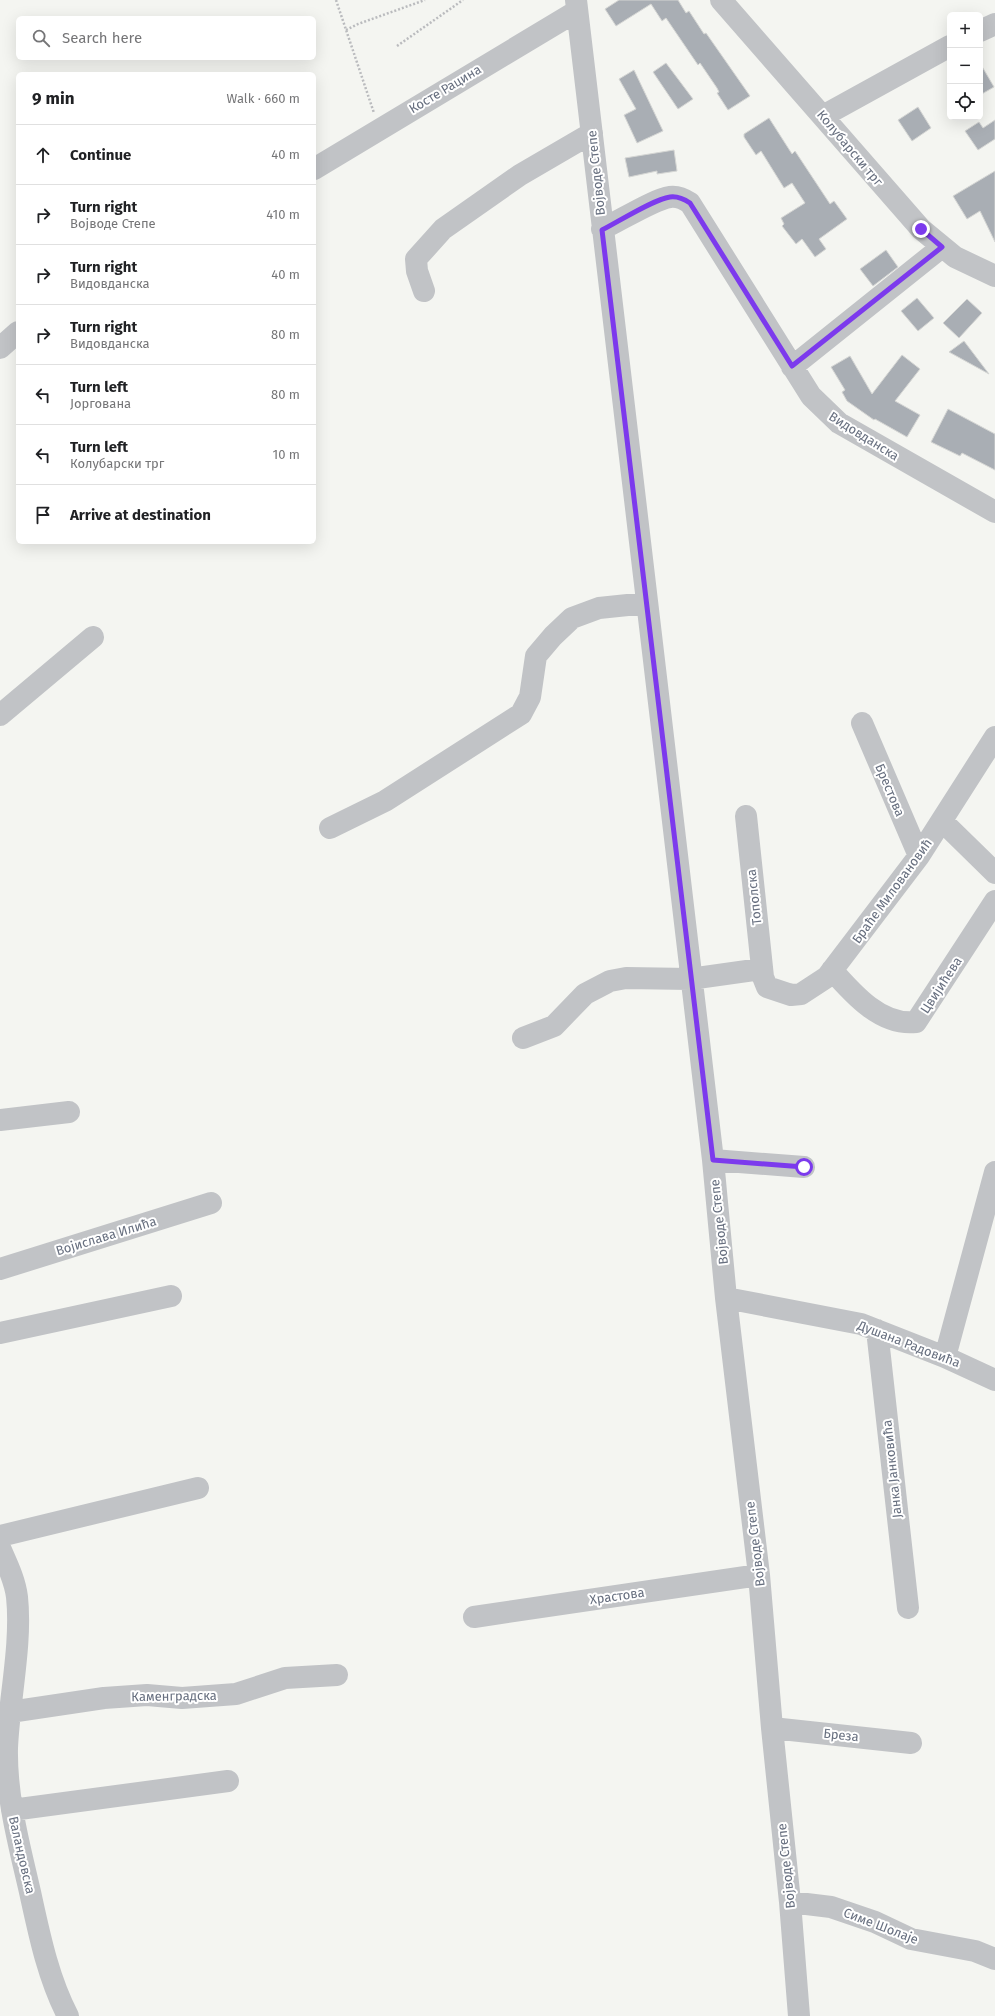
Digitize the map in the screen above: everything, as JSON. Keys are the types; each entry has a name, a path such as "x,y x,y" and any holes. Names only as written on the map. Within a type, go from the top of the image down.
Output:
{"street":[{"name":"Колубарски трг","path":"721,0 921,229 955,257 995,276"},
{"name":"Косте Рацина","path":"316,168 576,5"},
{"name":"Војводе Степе","path":"576,5 690,979 713,1160 726,1298 759,1575 772,1728 790,1902 799,2016"},
{"path":"983,30 995,24"},
{"path":"823,116 947,48"},
{"path":"424,291 417,271 416,259 419,253 443,229 520,175 592,133"},
{"name":"Видовданска","path":"602,230 659,200 670,197 682,198 690,203 811,396 839,423 995,512"},
{"path":"792,366 942,247"},
{"path":"0,348 16,334"},
{"path":"330,828 385,801 521,714 530,697 536,656 553,636 572,618 599,608 647,603"},
{"path":"0,715 93,637"},
{"name":"Брестова","path":"862,723 919,856"},
{"name":"Браће Миловановић","path":"762,973 767,987 791,995 801,994 827,977 919,856 995,737"},
{"name":"Тополска","path":"746,816 762,973"},
{"path":"942,821 995,873"},
{"name":"Цвијићева","path":"832,970 857,998 889,1018 906,1023 916,1022 923,1014 995,901"},
{"path":"523,1038 554,1026 584,994 610,981 626,978 690,979 762,973"},
{"path":"0,1120 69,1112"},
{"path":"713,1160 804,1167"},
{"path":"945,1357 990,1212 995,1172"},
{"name":"Војислава Илића","path":"0,1269 211,1203"},
{"path":"0,1333 171,1296"},
{"name":"Душана Радовића","path":"726,1298 861,1324 945,1357 995,1380"},
{"name":"Јанка Јанковића","path":"877,1330 908,1608"},
{"path":"0,1536 198,1488"},
{"name":"Валандовска","path":"0,1548 11,1573 17,1597 16,1640 10,1712 8,1777 12,1810 44,1955 68,2016"},
{"name":"Храстова","path":"474,1617 759,1575"},
{"name":"Каменградска","path":"10,1712 104,1698 147,1695 182,1698 236,1694 284,1678 337,1675"},
{"name":"Бреза","path":"772,1728 911,1743"},
{"path":"12,1810 228,1781"},
{"name":"Симе Шолаје","path":"790,1902 831,1907 875,1922 911,1939 975,1951 995,1959"}],"path":[{"path":"336,0 379,129"},
{"path":"346,30 358,24 425,0"},
{"path":"397,46 463,0"}],"building":[{"path":"619,0 678,0 686,13 689,11 704,34 706,33 750,96 728,110 717,93 719,92 717,88 700,63 698,65 666,18 662,21 651,4 616,26 605,9"},
{"path":"666,63 693,99 678,109 653,72"},
{"path":"983,68 994,87 983,93"},
{"path":"634,70 663,131 637,143 624,115 636,109 619,79"},
{"path":"918,107 931,128 912,141 898,120"},
{"path":"769,118 792,154 795,151 830,204 834,201 847,219 819,239 826,249 815,257 802,239 796,244 782,226 784,224 781,218 805,203 792,183 784,188 761,151 756,155 744,137 744,134"},
{"path":"995,120 995,139 978,150 965,131 979,122 983,128"},
{"path":"674,150 677,171 657,174 657,171 629,177 625,158"},
{"path":"995,171 995,242 980,211 967,219 953,196"},
{"path":"886,250 898,267 873,286 860,269"},
{"path":"917,298 934,318 918,331 901,311"},
{"path":"967,299 982,313 959,338 943,323"},
{"path":"964,341 989,374 949,352"},
{"path":"902,355 920,369 895,401 920,415 907,437 875,419 874,420 847,401 842,392 845,390 831,367 850,356 872,394"},
{"path":"948,409 995,434 995,470 962,453 960,456 931,442"}],"route":[{"path":"804,1167 713,1160 602,230 659,200 670,197 682,198 690,203 792,366 942,247 921,229"}]}
